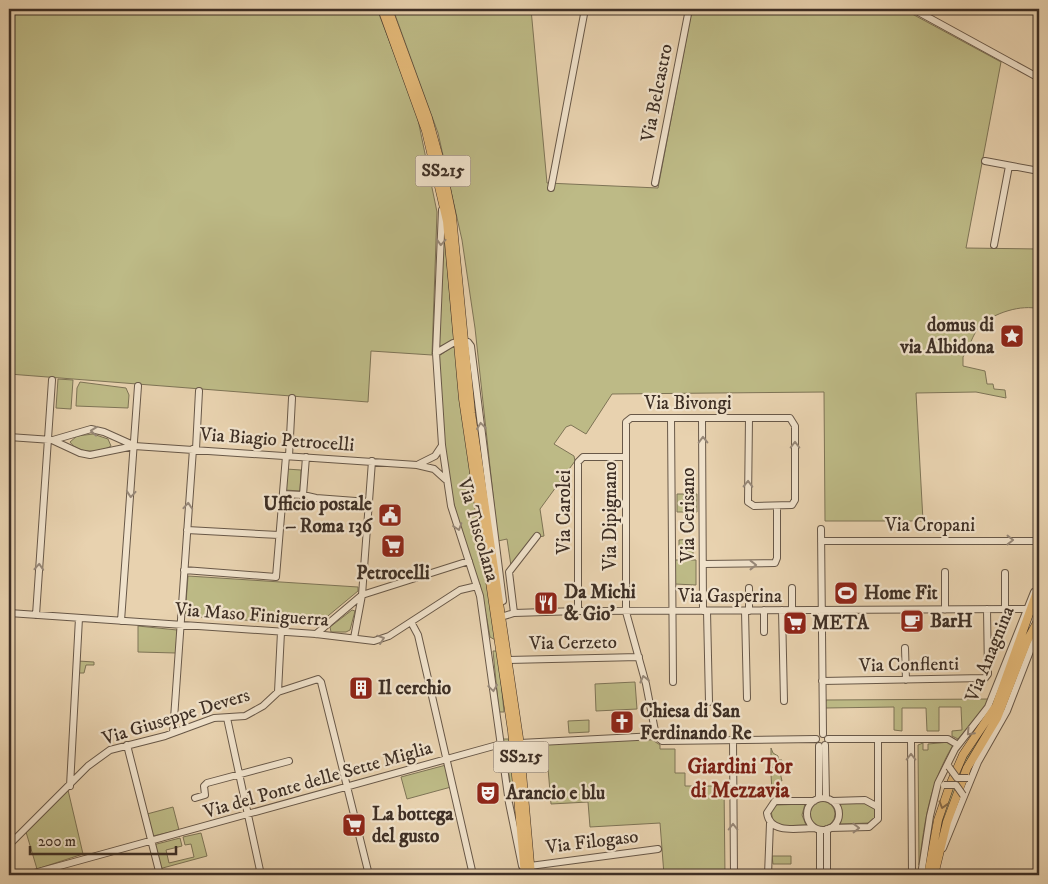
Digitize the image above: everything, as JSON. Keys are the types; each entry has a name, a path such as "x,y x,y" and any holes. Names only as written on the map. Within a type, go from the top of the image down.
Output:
{"main road":[{"name":"Via Tuscolana","path":"382,9 418,108 442,194 450,236 470,449 502,642 521,799 527,872"},
{"name":"Via Tuscolana","path":"388,9 424,108 446,182 455,235 461,342 501,617 502,642 508,660 520,742 521,799"},
{"name":"Via Anagnina","path":"928,875 938,820 950,785 963,754 996,706 1039,584"},
{"name":"Via Anagnina","path":"934,875 947,822 967,768 997,718 1028,640 1039,619"}],"street":[{"path":"551,188 585,9"},
{"name":"Via Belcastro","path":"655,183 689,9"},
{"path":"913,9 1039,78"},
{"path":"985,161 1039,171"},
{"path":"994,245 1009,166"},
{"name":"Via Tuscolana","path":"442,194 436,353 446,480 454,514 477,586 518,852 527,872"},
{"name":"Via Tuscolana","path":"461,342 471,346 486,474 504,601"},
{"path":"436,353 461,342"},
{"path":"36,615 50,440 52,380"},
{"path":"121,621 138,386"},
{"path":"173,733 199,391"},
{"path":"184,570 276,577 292,398"},
{"name":"Via Bivongi","path":"627,420 631,418 749,418 789,418 795,423 795,501 791,506 753,506 748,502 749,418"},
{"name":"Via Cerisano","path":"672,418 673,682"},
{"name":"Via Cerisano","path":"702,418 705,611 709,702"},
{"name":"Via Dipignano","path":"627,420 626,612 639,657 656,736"},
{"name":"Via Biagio Petrocelli","path":"9,437 50,440 91,429 134,446"},
{"path":"69,448 66,441 70,435"},
{"path":"113,451 117,445 117,438"},
{"name":"Via Biagio Petrocelli","path":"50,440 90,455 134,446 417,465 434,469 446,480"},
{"path":"417,465 435,456 442,446"},
{"path":"303,495 306,457"},
{"name":"Via Carolei","path":"578,611 578,462 584,457 626,457"},
{"path":"354,638 362,595 372,461"},
{"path":"485,511 486,474"},
{"path":"283,494 369,502"},
{"path":"704,564 775,563 777,558 777,506"},
{"path":"187,530 280,535"},
{"path":"821,530 823,799"},
{"path":"514,613 509,572 538,536"},
{"name":"Via Cropani","path":"821,541 1039,541"},
{"path":"316,634 362,595 469,561"},
{"path":"945,572 946,610"},
{"path":"1005,573 1005,609"},
{"path":"495,574 508,610 514,613"},
{"name":"Via Anagnina","path":"921,875 931,811 938,783 958,745 979,721 990,704 1026,609 1039,584"},
{"name":"Via Maso Finiguerra","path":"9,613 316,634 379,641 460,590 477,586"},
{"path":"747,698 747,611 749,588"},
{"path":"792,588 792,610"},
{"name":"Via Conflenti","path":"822,681 986,678 987,609"},
{"name":"Via Gasperina","path":"501,617 514,613 578,611 1026,609"},
{"path":"764,610 764,632"},
{"path":"782,610 784,701"},
{"path":"70,786 79,618"},
{"path":"411,622 418,635 448,759 473,875"},
{"name":"Via Anagnina","path":"938,860 971,776 1007,711 1039,628"},
{"path":"278,692 281,632"},
{"path":"486,639 491,643 502,642"},
{"path":"905,648 906,680"},
{"name":"Via Cerzeto","path":"508,660 639,657"},
{"name":"Via Giuseppe Devers","path":"9,845 101,756 127,745 173,733 214,718 238,717 253,712 278,692 320,679 349,787"},
{"path":"227,718 261,875"},
{"path":"816,739 819,734 822,734"},
{"path":"520,742 656,736 662,741 816,739 824,743 878,739 949,739 958,745"},
{"path":"770,823 780,828 869,827 878,819 876,806 879,799 878,739"},
{"path":"911,739 912,875"},
{"path":"733,740 734,875"},
{"name":"Via del Ponte delle Sette Miglia","path":"27,875 501,744"},
{"path":"127,745 160,875"},
{"path":"951,756 949,767 957,778 971,776"},
{"path":"195,798 205,795 204,786 207,783 289,761"},
{"path":"931,811 939,790 944,785 956,785 964,797"},
{"path":"349,787 369,875"},
{"path":"508,794 513,800 521,799"},
{"path":"823,799 810,804 807,814 808,820 823,829"},
{"path":"820,875 823,829 839,817 838,808 823,799"},
{"path":"768,875 770,823 768,811 775,801 868,800 876,806"},
{"path":"823,829 827,875"},
{"name":"Via Filogaso","path":"527,872 658,849"}],"shaded area":[{"path":"9,9 377,9 416,110 437,212 432,355 371,351 368,402 9,374"},
{"path":"393,9 531,9 547,183 658,188 692,9 903,9 1001,62 966,248 1039,249 1039,309 1016,309 992,317 977,330 963,357 963,366 985,371 987,384 993,384 994,389 1005,390 1006,398 976,392 916,393 923,521 825,521 824,392 612,394 586,434 571,425 566,427 554,444 574,456 575,461 540,509 544,536 534,538 511,566 507,539 498,541 475,328 462,240 438,133"},
{"path":"444,231 454,340 439,347"},
{"path":"452,347 455,348 497,641 490,637 483,601 448,480 442,427 439,356"},
{"path":"58,379 73,380 71,409 56,408"},
{"path":"80,382 126,388 129,395 128,408 76,406 77,388"},
{"path":"93,434 108,439 111,446 101,450 89,451 78,449 70,442 77,436"},
{"path":"286,469 301,470 300,491 285,490"},
{"path":"677,494 684,494 684,512 677,512"},
{"path":"689,494 697,494 697,512 689,512"},
{"path":"693,539 693,557 679,557 679,540"},
{"path":"675,560 696,560 696,585 675,584"},
{"path":"188,576 358,587 358,591 317,625 185,616"},
{"path":"352,610 355,611 350,630 346,632 331,632 330,627"},
{"path":"138,626 177,630 176,653 138,652"},
{"path":"493,651 498,651 504,712 499,712"},
{"path":"78,661 94,662 94,665 86,665 84,673 77,673"},
{"path":"635,682 637,709 596,711 595,684"},
{"path":"989,699 985,707 958,739 952,736 952,731 962,730 961,707 939,707 939,731 927,731 926,708 902,708 902,731 894,730 894,707 825,708 826,700"},
{"path":"589,720 589,732 569,733 568,721"},
{"path":"991,722 970,754 961,773 935,859 942,821 953,786 969,754"},
{"path":"503,739 510,739 515,798 512,793"},
{"path":"651,739 660,745 660,749 675,749 675,773 685,773 685,786 724,786 725,875 664,875 660,823 590,827 588,802 551,804 546,744"},
{"path":"950,742 953,745 938,775 929,803 919,865 918,745 923,743 923,750 928,750 928,744"},
{"path":"771,748 773,753 778,756 778,760 782,760 780,768 773,768 771,766"},
{"path":"446,765 451,787 407,799 401,777"},
{"path":"773,772 780,772 782,781 778,781 778,784 772,790 771,775"},
{"path":"68,790 83,854 37,869 26,832"},
{"path":"822,801 831,805 835,814 831,823 822,827 813,823 809,814 813,805"},
{"path":"863,801 875,806 876,817 870,823 839,824 842,814 839,802"},
{"path":"805,804 802,815 806,825 778,826 773,821 771,811 777,805"},
{"path":"173,807 179,830 153,836 147,814"},
{"path":"201,833 207,856 159,869 153,845 180,838 182,846 166,850 169,863 194,857 191,844 185,845 183,837"},
{"path":"772,856 791,856 791,864 773,864"}],"place":[{"name":"domus di via Albidona","path":"1012,336"},
{"name":"Ufficio postale – Roma 136","path":"390,515"},
{"name":"Petrocelli","path":"393,546"},
{"name":"Home Fit","path":"846,593"},
{"name":"Da Michi & Gio'","path":"546,603"},
{"name":"BarH","path":"912,621"},
{"name":"META","path":"795,623"},
{"name":"Il cerchio","path":"361,688"},
{"name":"Chiesa di San Ferdinando Re","path":"622,722"},
{"name":"Arancio e blu","path":"488,793"},
{"name":"La bottega del gusto","path":"354,825"}],"district":[{"name":"Giardini Tor di Mezzavia","path":"740,779"}]}
